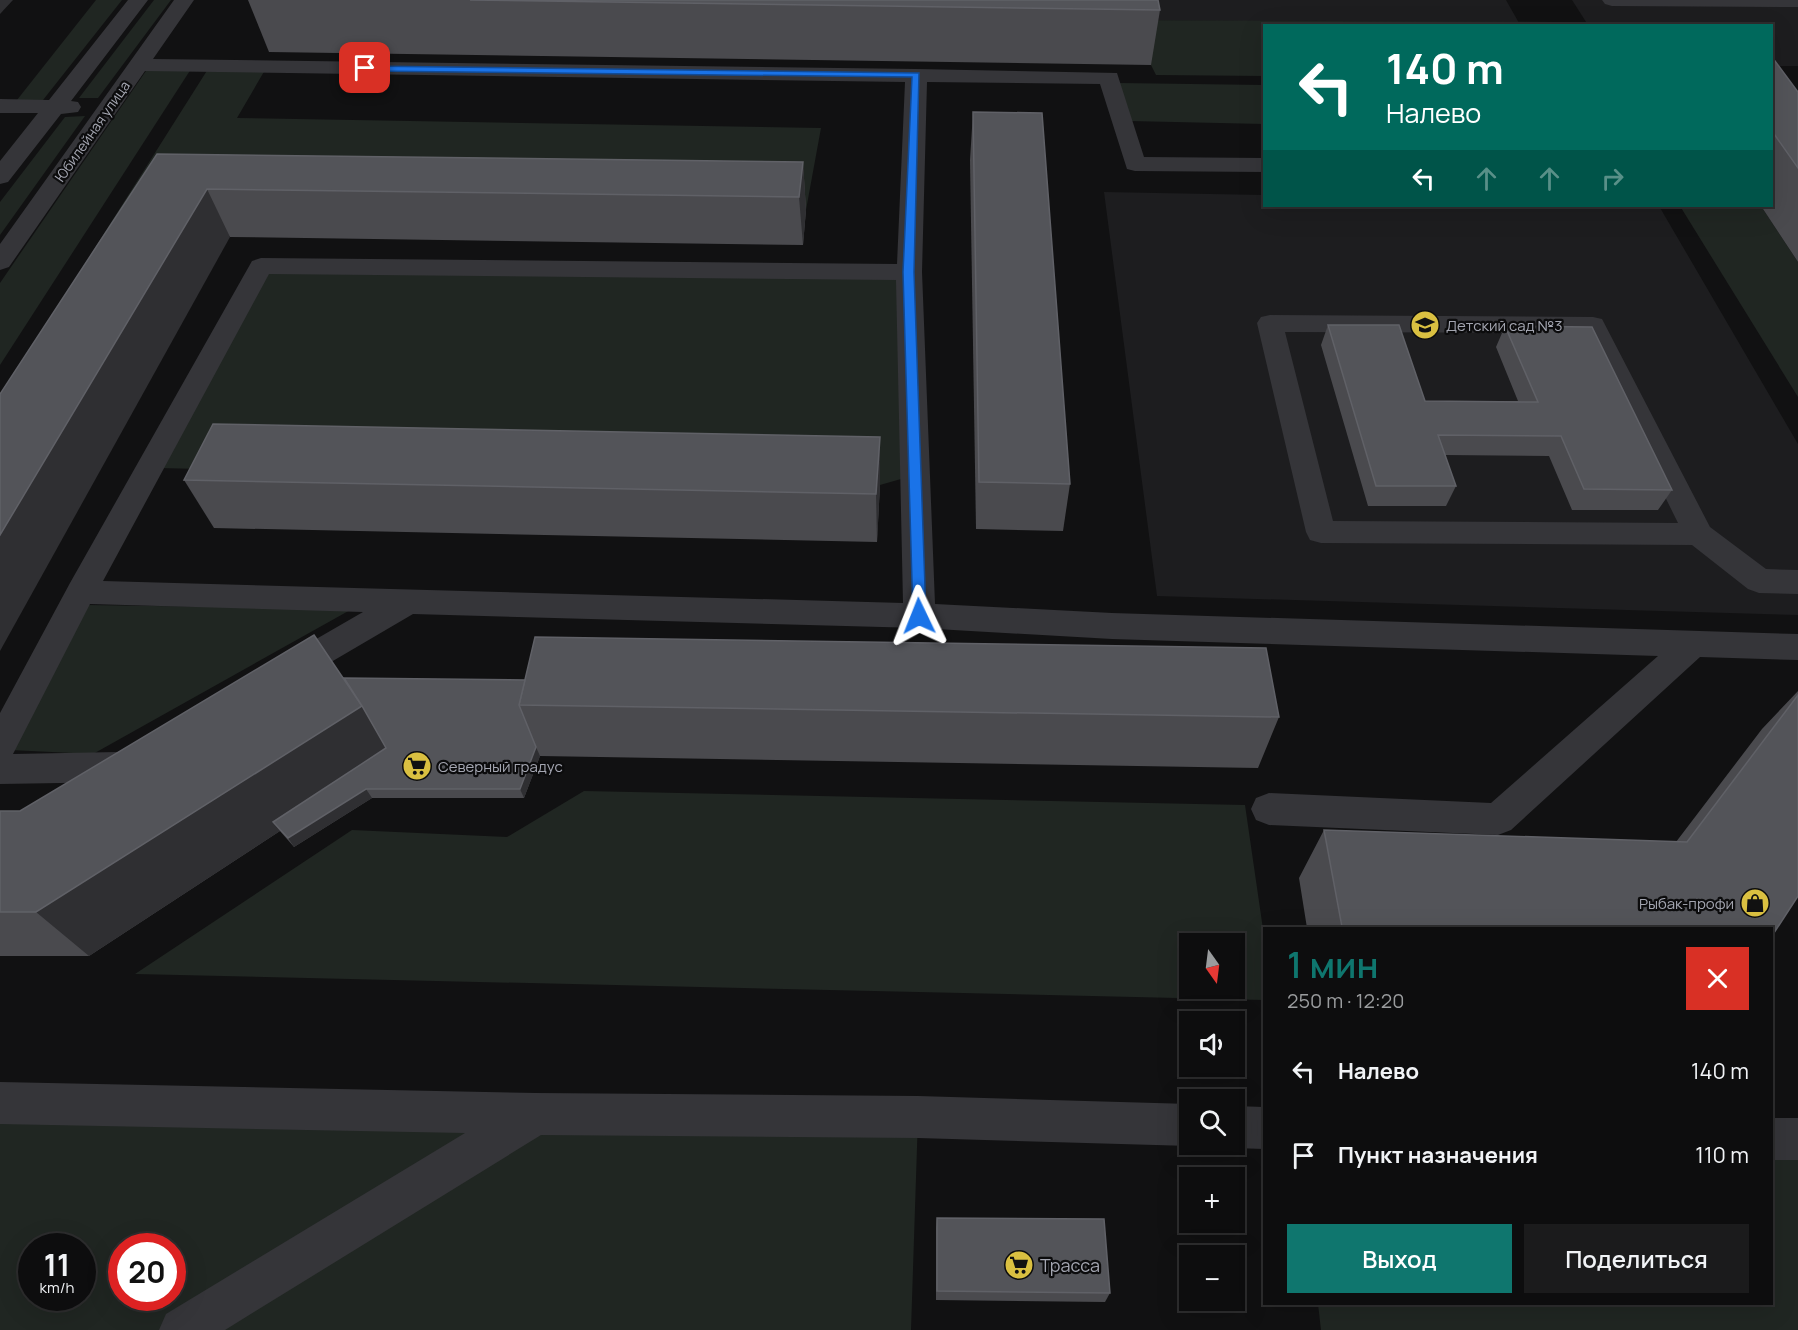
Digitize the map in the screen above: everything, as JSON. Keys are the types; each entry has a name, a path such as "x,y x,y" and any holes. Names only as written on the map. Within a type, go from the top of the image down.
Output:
{"street":[{"path":"0,177 138,0"},
{"name":"Юбилейная улица","path":"0,262 184,0"},
{"path":"1612,0 1798,2"},
{"path":"138,65 1109,78 1135,164 1263,165"},
{"path":"916,75 909,272 919,616"},
{"path":"0,106 108,108"},
{"path":"0,746 81,592 261,266 909,272"},
{"path":"1699,534 1321,532 1270,323 1593,325 1699,534 1759,581 1798,582"},
{"path":"81,592 919,616 1124,626 1798,647"},
{"path":"256,690 410,601"},
{"path":"1269,809 1498,819 1694,644"},
{"path":"0,769 122,767 163,744"},
{"path":"0,1103 536,1114 918,1117 1179,1125"},
{"path":"182,1330 536,1114"},
{"path":"1245,1127 1263,1128"},
{"path":"1773,1139 1798,1139"}],"shaded area":[{"path":"96,0 122,0 43,100 17,100"},
{"path":"154,0 171,0 98,98 79,98"},
{"path":"671,0 1506,0 1519,23 1104,20"},
{"path":"1572,0 1798,0 1798,66 1773,66 1773,24 1587,24"},
{"path":"1104,20 1558,22 1559,24 1263,24 1263,76 1156,75 1151,65 1146,34"},
{"path":"148,68 191,69 0,365 0,283"},
{"path":"208,69 265,70 237,118 821,128 806,210 182,202 0,398"},
{"path":"1119,83 1263,85 1263,124 1129,121"},
{"path":"85,116 0,235 0,202 65,117"},
{"name":"Детский сад №3","path":"1104,192 1263,195 1263,207 1660,207 1798,444 1798,615 1157,596"},
{"path":"1681,207 1762,207 1798,262 1798,397"},
{"path":"267,271 902,277 908,477 880,485 158,468"},
{"path":"87,605 352,609 93,754 10,750"},
{"path":"584,791 1245,805 1263,929 1263,1000 1221,999 1245,999 1245,933 1179,933 1179,998 135,974 352,830 507,837"},
{"path":"0,1103 918,1117 911,1330 0,1330"},
{"path":"1773,1137 1798,1138 1798,1330 1321,1330 1318,1305 1773,1305"}],"building":[{"path":"470,0 1158,0 1160,10"},
{"path":"1773,58 1798,92 1798,168 1773,132"},
{"path":"973,112 1042,113 1070,484 979,482"},
{"path":"157,154 803,162 799,197 207,189 0,535 0,394"},
{"path":"1328,325 1399,325 1425,401 1538,402 1505,326 1592,327 1672,490 1584,489 1561,436 1438,435 1456,486 1376,486"},
{"path":"213,424 880,437 876,494 184,480"},
{"path":"314,635 362,706 36,912 0,912 0,811 20,811"},
{"path":"535,637 1266,648 1279,717 519,705"},
{"path":"344,678 525,680 519,705 536,747 520,789 366,789 288,838 273,822 386,748"},
{"path":"1798,695 1798,896 1773,934 1773,927 1342,927 1324,830 1687,842"},
{"name":"Трасса","path":"937,1218 1104,1219 1110,1293 937,1291"}],"place":[{"name":"Детский сад №3","path":"1425,325"},
{"name":"Северный градус","path":"417,766"},
{"name":"Рыбак-профи","path":"1755,903"},
{"name":"Трасса","path":"1019,1265"}],"route":[{"path":"365,68 916,75 909,272 919,616"}]}
